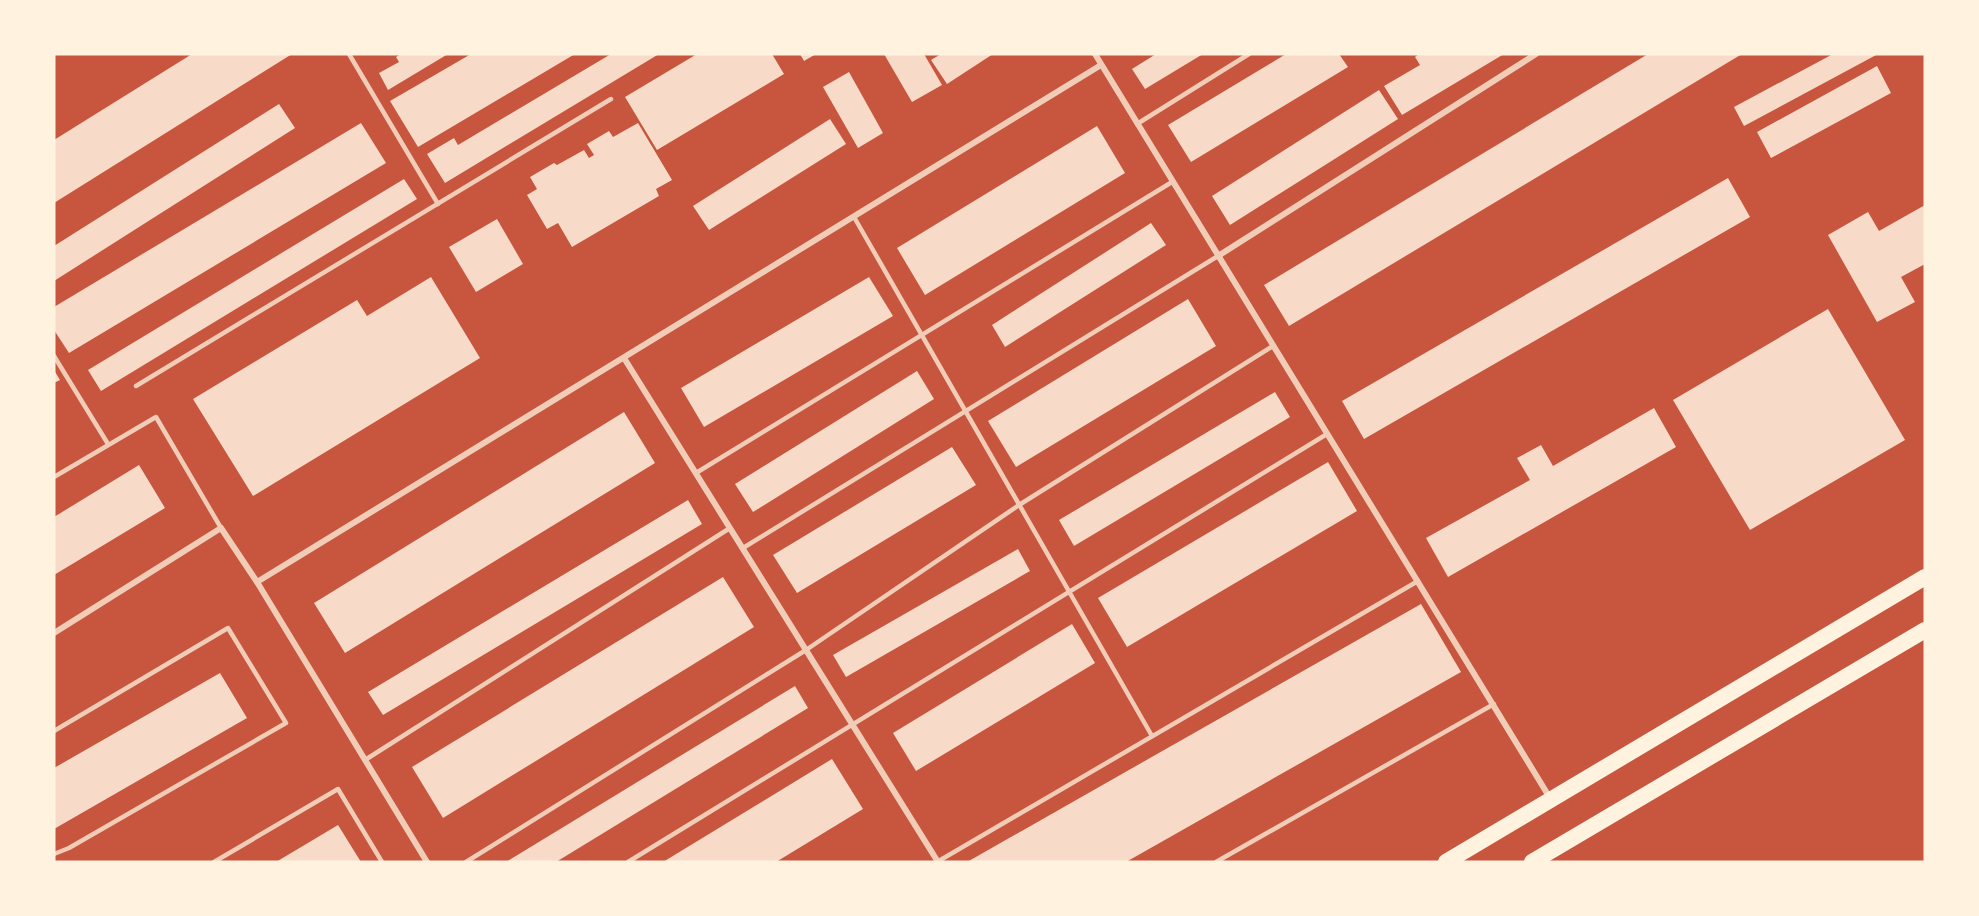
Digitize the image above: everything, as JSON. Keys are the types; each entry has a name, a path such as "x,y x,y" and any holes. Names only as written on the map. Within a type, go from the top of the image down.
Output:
{"highway":[{"path":"1446,862 1925,577"},
{"path":"1532,862 1925,630"}],"street":[{"path":"1095,54 1552,801"},
{"path":"1218,256 1536,54"},
{"path":"257,582 1101,65"},
{"path":"624,358 938,862"},
{"path":"54,633 221,528 257,582 427,862"}],"lane":[{"path":"349,54 438,204"},
{"path":"1137,124 1249,54"},
{"path":"136,386 612,99"},
{"path":"696,473 1172,182"},
{"path":"854,217 1152,736"},
{"path":"742,548 1218,256"},
{"path":"466,862 806,650 1019,506 1273,346"},
{"path":"54,356 108,444"},
{"path":"54,477 156,417 221,528"},
{"path":"628,862 1327,434"},
{"path":"365,760 730,528"},
{"path":"938,862 1418,581"},
{"path":"54,731 228,627 286,723 69,848 54,854"},
{"path":"1216,862 1494,704"},
{"path":"214,862 338,789 382,862"}],"building":[{"path":"192,54 292,54 54,203 54,140"},
{"path":"401,54 448,54 388,90 379,73 399,62 396,57"},
{"path":"471,54 575,54 418,147 390,101"},
{"path":"611,54 659,54 445,183 427,154 454,138 458,145"},
{"path":"697,54 772,54 784,74 657,150 625,97"},
{"path":"800,54 816,54 804,61"},
{"path":"884,54 924,54 942,85 912,102"},
{"path":"941,54 993,54 947,84 931,60"},
{"path":"1156,54 1203,54 1145,89 1132,69"},
{"path":"1286,54 1339,54 1348,67 1191,162 1168,125"},
{"path":"1419,54 1504,54 1402,115 1384,86 1420,65 1415,57"},
{"path":"1648,54 1742,54 1289,326 1264,285"},
{"path":"1833,54 1878,54 1744,126 1734,107"},
{"path":"1877,66 1891,93 1771,158 1757,132"},
{"path":"849,72 883,133 858,148 823,87"},
{"path":"1379,90 1398,119 1230,225 1212,196"},
{"path":"279,104 295,128 54,281 54,246"},
{"path":"830,119 846,144 709,230 693,206"},
{"path":"361,123 386,163 69,353 54,330 54,307"},
{"path":"638,123 672,180 656,189 659,196 572,247 558,223 547,229 527,195 537,189 530,177 584,150 589,158 594,155 587,144 609,131 613,137"},
{"path":"1097,126 1125,173 925,295 897,248"},
{"path":"1728,178 1750,217 1364,439 1342,401"},
{"path":"404,179 417,199 101,391 88,370"},
{"path":"1925,205 1925,264 1901,277 1915,302 1877,322 1828,235 1868,212 1879,231"},
{"path":"497,219 523,264 476,292 449,247"},
{"path":"1151,223 1166,245 1005,347 992,325"},
{"path":"431,277 480,358 253,496 193,399 357,300 367,316"},
{"path":"869,277 893,316 704,427 681,388"},
{"path":"1188,299 1216,346 1016,467 988,421"},
{"path":"1828,309 1905,440 1750,530 1673,400"},
{"path":"54,370 60,380 54,383"},
{"path":"917,371 934,399 753,512 735,484"},
{"path":"1275,392 1290,417 1074,546 1059,520"},
{"path":"1654,408 1676,447 1448,577 1426,538 1530,480 1517,458 1541,445 1553,466"},
{"path":"624,412 655,463 345,653 314,603"},
{"path":"952,447 976,485 797,593 773,555"},
{"path":"1328,462 1357,511 1127,647 1098,598"},
{"path":"139,465 165,508 54,575 54,517"},
{"path":"688,500 702,524 383,715 368,692"},
{"path":"1018,549 1030,571 846,677 833,655"},
{"path":"723,577 754,627 443,818 412,767"},
{"path":"1421,604 1461,672 1126,862 967,862"},
{"path":"1072,624 1095,663 916,771 893,733"},
{"path":"220,673 247,718 54,829 54,768"},
{"path":"795,686 808,708 556,862 506,862"},
{"path":"832,759 863,809 776,862 663,862"},
{"path":"338,825 361,862 276,862"}]}
